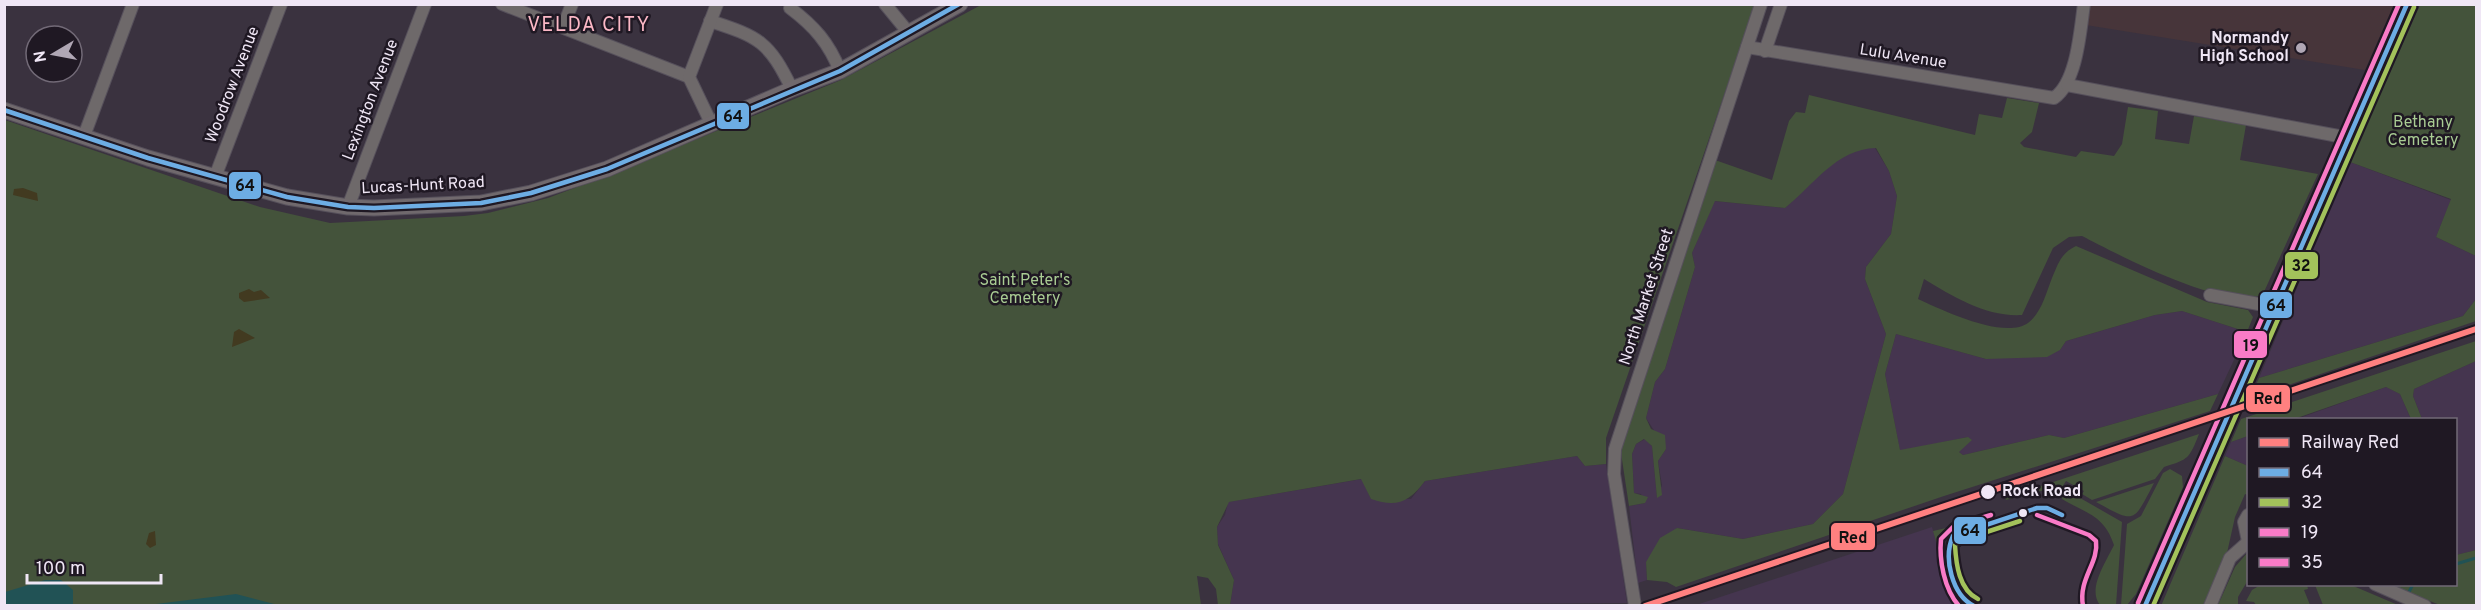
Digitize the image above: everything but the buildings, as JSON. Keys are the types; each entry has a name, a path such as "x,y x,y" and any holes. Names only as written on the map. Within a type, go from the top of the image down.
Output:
{"main road":[{"name":"Lucas-Hunt Road","path":"4,110 148,158 287,197 348,207 481,203 531,193 607,169 711,123 840,71 960,4"},
{"path":"2146,605 2407,4"}],"street":[{"path":"84,136 133,4"},
{"name":"Woodrow Avenue","path":"215,177 281,4"},
{"name":"Lexington Avenue","path":"348,207 425,4"},
{"path":"502,4 689,77 711,123"},
{"path":"563,27 572,4"},
{"path":"689,77 717,4"},
{"path":"885,4 908,32"},
{"name":"North Market Street","path":"1635,606 1614,474 1615,449 1761,4"},
{"path":"1766,51 1781,4"},
{"path":"2084,4 2077,49 2067,85 2349,138"},
{"path":"790,8 813,26 832,52 840,71"},
{"path":"710,21 746,33 764,44 777,59 792,89"},
{"name":"Lulu Avenue","path":"1747,48 2054,98 2067,85"},
{"path":"2210,295 2275,307"},
{"path":"2247,517 2244,522 2247,536"},
{"path":"2210,606 2230,558 2247,542"},
{"path":"2377,586 2425,606"}],"shaded area":[{"name":"Normandy High School","path":"2089,5 2394,5 2365,70 2086,25"},
{"path":"1861,148 1875,148 1889,171 1897,196 1891,234 1866,267 1865,279 1886,334 1843,494 1813,524 1743,539 1677,528 1646,562 1647,580 1638,583 1629,506 1645,503 1641,494 1634,493 1632,454 1636,444 1645,439 1652,446 1657,497 1662,485 1658,461 1666,449 1646,418 1655,382 1665,369 1695,267 1692,253 1714,201 1785,208 1835,160"},
{"path":"2350,162 2451,200 2436,237 2476,256 2476,299 2463,316 2259,378"},
{"path":"2182,311 2247,332 2218,394 2064,438 2049,435 1963,455 1959,452 1968,437 1900,451 1885,374 1896,334 1986,359 2060,350 2066,341 2155,315"},
{"path":"2476,361 2476,550 2457,555 2457,418 2422,418 2413,396 2414,389"},
{"path":"2386,387 2400,394 2411,418 2300,418"},
{"path":"2247,436 2247,466 2225,456 2231,442"},
{"path":"1577,456 1585,466 1606,464 1627,603 1230,605 1234,580 1218,544 1217,527 1225,515 1228,502 1362,479 1371,499 1411,499 1425,481"},
{"path":"1932,527 1952,597 1958,605 1693,606"},
{"path":"45,580 61,580 73,590 73,605 5,605 5,592"},
{"path":"236,594 278,605 148,605"}],"green space":[{"name":"Saint Peter's Cemetery","path":"981,5 1755,5 1606,438 1606,464 1585,466 1577,456 1425,481 1408,498 1395,503 1371,499 1361,479 1229,502 1217,527 1218,545 1234,580 1230,605 1218,605 1216,589 1208,578 1197,576 1201,605 5,606 5,120 260,207 330,223 464,216 488,213 548,198 614,173 841,80"},
{"name":"Bethany Cemetery","path":"2420,5 2476,5 2476,256 2436,237 2451,199 2350,162"},
{"path":"1809,95 1975,135 1979,114 2002,118 2007,98 2039,103 2032,132 2020,143 2024,147 2076,157 2081,151 2114,156 2122,144 2128,107 2158,111 2155,139 2189,144 2194,116 2246,125 2240,160 2318,174 2263,294 2247,298 2200,289 2145,267 2082,236 2069,237 2053,248 2022,315 1996,313 1983,309 1959,299 1924,279 1918,299 1973,322 2004,328 2017,327 2033,319 2043,302 2061,259 2076,246 2207,302 2248,310 2253,317 2247,332 2182,311 2155,315 2066,341 2060,350 2047,357 1986,359 1896,334 1885,374 1900,450 1968,437 1972,440 1959,452 1963,455 2049,435 2064,438 2218,394 2210,411 1944,496 1676,587 1667,582 1647,580 1646,562 1660,538 1677,528 1743,539 1813,524 1843,494 1886,334 1865,279 1866,267 1891,234 1897,196 1889,171 1876,148 1862,150 1837,161 1785,208 1715,201 1692,253 1695,267 1665,369 1655,382 1646,418 1651,429 1665,435 1666,449 1658,461 1662,495 1657,498 1652,446 1644,439 1636,444 1632,454 1634,493 1648,497 1645,503 1629,506 1621,453 1624,436 1715,160 1772,180 1789,121 1796,112 1805,113"},
{"path":"2476,299 2476,321 2250,398 2259,378 2463,316"},
{"path":"2476,341 2476,361 2414,389 2413,396 2422,418 2411,418 2400,394 2386,387 2297,418 2247,418 2247,436 2231,442 2241,419"},
{"path":"2199,434 2187,457 2164,467 2155,479 2092,500 2082,494 2084,491 2080,489 2078,492 2073,489 2075,486 2066,481 2055,498 2051,496 2053,491 2049,489 2006,500 2005,498"},
{"path":"2225,456 2247,466 2247,495 2245,494 2235,517 2227,553 2203,605 2161,606"},
{"path":"2170,469 2182,476 2183,487 2136,594 2127,605 2121,605 2127,524 2141,516 2163,473"},
{"path":"2154,483 2142,506 2132,516 2119,514 2096,502"},
{"path":"2068,491 2122,522 2116,605 2100,605 2096,591 2099,575 2114,545 2110,535 2094,516 2062,499 2064,492"},
{"path":"1946,528 1950,531 1943,547 1945,569 1952,590 1962,605 1958,605 1952,597 1933,531"},
{"path":"2476,550 2476,605 2440,605 2392,586 2457,586 2457,555"},
{"path":"2247,553 2247,582 2238,597 2238,605 2218,605 2235,567"},
{"path":"2259,586 2307,586 2308,589 2304,590 2310,605 2256,605 2254,602 2246,601 2252,590"},
{"path":"2315,586 2353,586 2398,605 2323,605"}],"sand":[{"path":"23,188 37,193 38,201 13,195 14,189"},
{"path":"249,289 254,292 261,290 270,298 244,302 239,298 239,293"},
{"path":"239,329 255,338 232,347 234,332"},
{"path":"155,531 156,545 150,548 146,544 149,533"}],"waterway":[{"path":"2457,564 2476,558"},
{"path":"2407,596 2412,586"}],"rail line":[{"name":"Red","path":"1645,606 2476,329"}],"transit line":[{"name":"64","path":"4,110 148,158 287,197 348,207 374,208 481,203 531,193 607,169 840,71 959,4"},
{"name":"19","path":"2138,603 2399,4"},
{"name":"64","path":"2145,606 2407,4"},
{"name":"32","path":"2153,606 2414,7"},
{"name":"64","path":"1974,606 1966,601 1955,585 1949,565 1953,536 2037,508 2047,508 2062,515"},
{"name":"19","path":"1959,606 1946,583 1941,556 1941,539 1954,526 1991,515"},
{"name":"35","path":"2037,515 2089,535 2096,541 2095,557 2083,588 2083,606"},
{"name":"32","path":"1978,599 1967,589 1960,576 1955,545 1962,540 2020,521"}],"place":[{"name":"Normandy High School","path":"2301,48"},
{"name":"Rock Road","path":"1988,492"}],"district":[{"name":"VELDA CITY","path":"589,26"}]}
